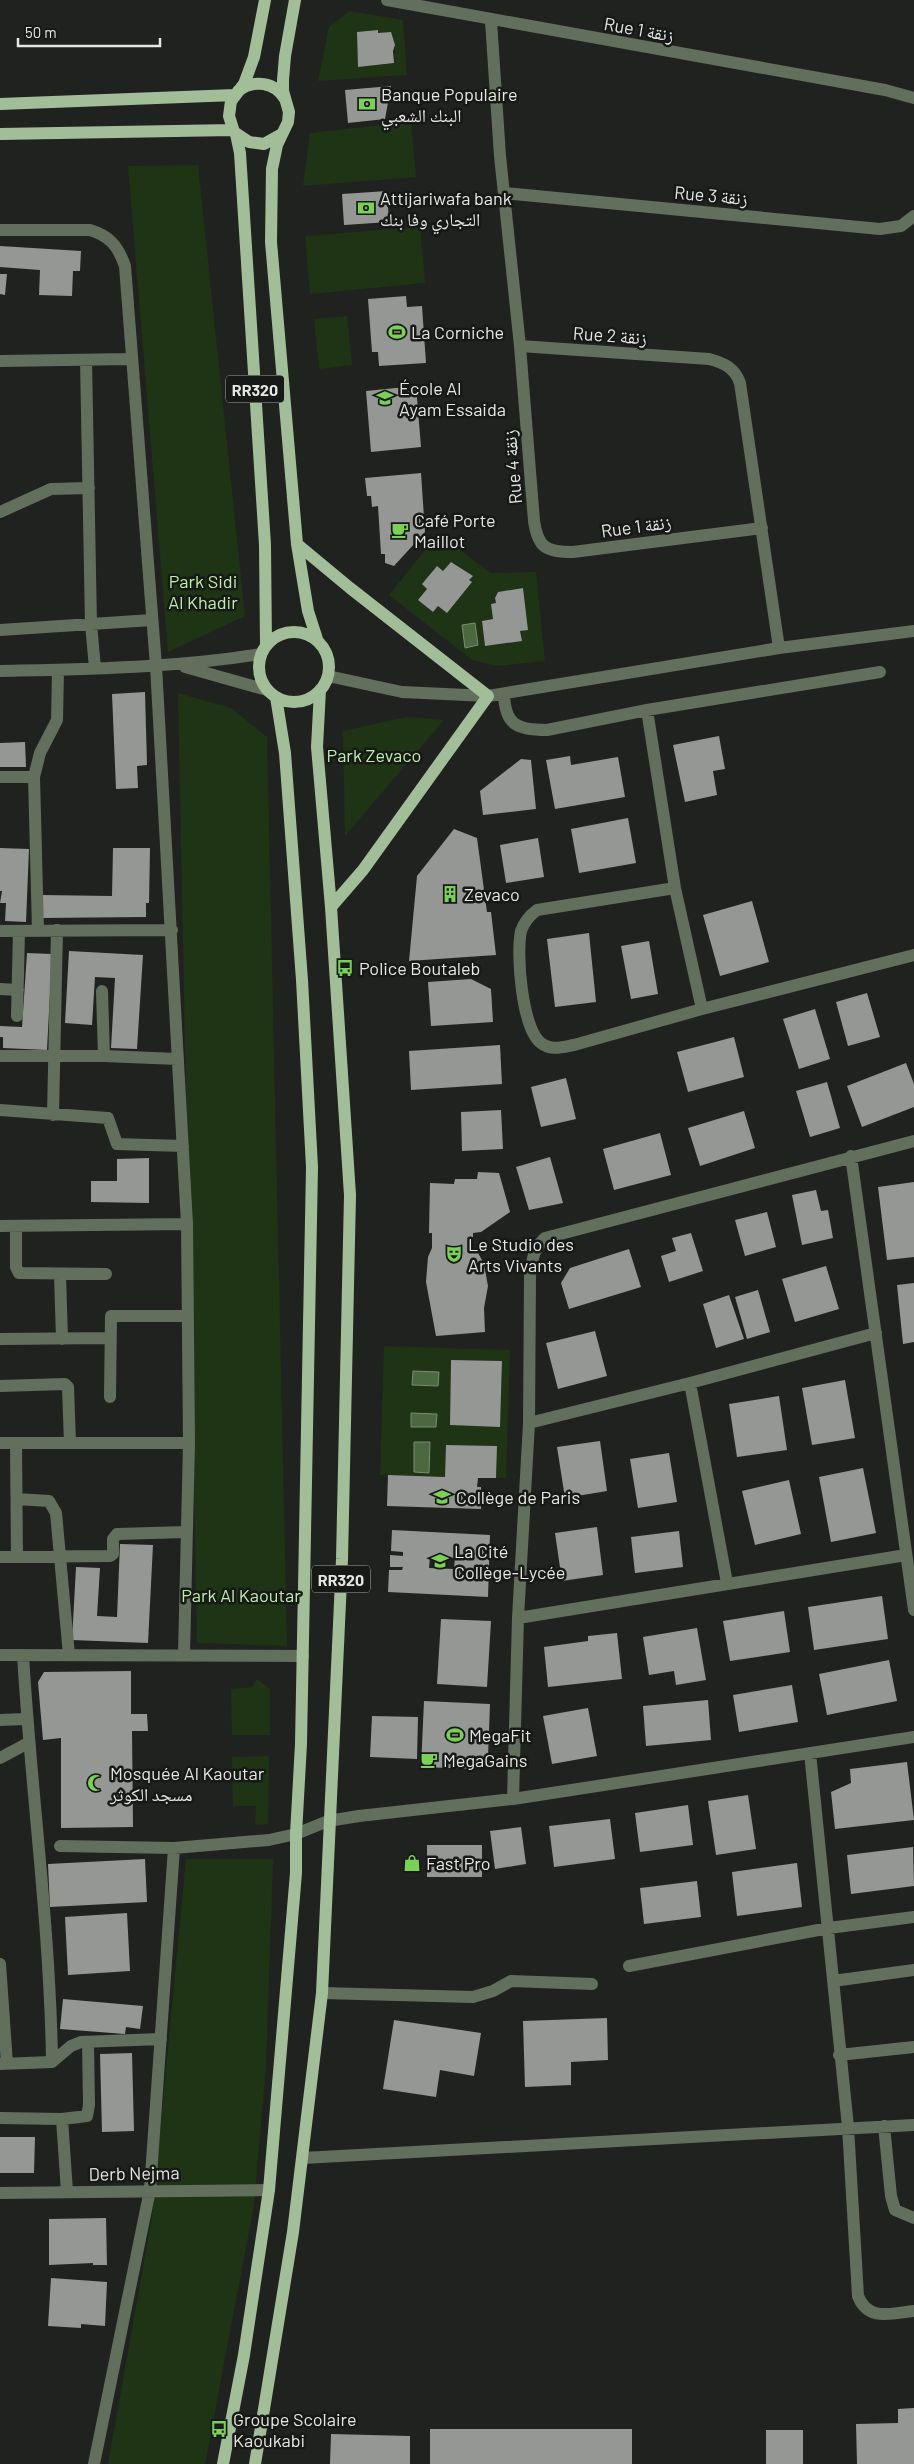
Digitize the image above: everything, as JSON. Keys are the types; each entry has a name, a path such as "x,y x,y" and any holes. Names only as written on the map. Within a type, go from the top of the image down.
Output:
{"main road":[{"name":"RR320","path":"223,2464 246,2346 269,2190 296,1873 296,1834 301,1744 312,1167 302,980 285,753 272,694 259,673 263,650 266,552 240,153 229,112 254,57 265,0"},
{"name":"RR320","path":"255,2464 303,2158 322,1993 328,1821 334,1747 342,1559 350,1195 331,907 317,747 320,690 328,676 328,656 317,639 308,611 297,544 271,242 272,169 289,117 283,80 285,56 295,0"},
{"path":"0,104 237,93 250,84 264,84 276,88 286,98"},
{"path":"0,134 234,132 249,142 259,144 273,140 282,134"},
{"path":"297,544 488,696 363,870 331,907"},
{"path":"263,650 274,637 285,632 296,631 317,639"},
{"path":"272,694 296,702 309,698 320,690"}],"street":[{"name":"Rue 1 زنقة","path":"387,0 492,21 885,90 914,98"},
{"name":"Rue 4 زنقة","path":"492,21 504,193 520,346 534,521"},
{"name":"Rue 3 زنقة","path":"504,193 880,228 901,226 913,218"},
{"path":"0,230 90,230 103,234 112,241 121,253 125,266 156,666 187,1224 189,1443 184,1655"},
{"name":"Rue 2 زنقة","path":"520,346 699,358 727,365 738,378 762,528"},
{"path":"0,361 131,359"},
{"path":"86,360 92,624 95,668"},
{"path":"0,512 51,489 61,487 89,488"},
{"name":"Rue 1 زنقة","path":"534,521 538,541 544,547 559,552 573,552 762,528"},
{"path":"762,528 778,648"},
{"path":"0,630 152,620"},
{"path":"328,676 402,692 488,696 778,648 914,631"},
{"path":"0,672 175,665 219,661 263,650"},
{"path":"175,665 272,694"},
{"path":"38,931 34,776 40,753 57,720 58,670"},
{"path":"504,694 507,717 516,725 533,730 547,730 647,710 880,672"},
{"path":"647,710 675,888 702,1009"},
{"path":"0,777 34,776"},
{"path":"675,888 537,910 526,919 521,932 520,947 527,1020 534,1037 542,1044 555,1049 914,955"},
{"path":"52,1115 56,1056 57,930"},
{"path":"0,931 172,930"},
{"path":"17,1016 18,931"},
{"path":"0,989 18,990"},
{"path":"102,991 104,1056"},
{"path":"0,1056 104,1056 178,1059"},
{"path":"0,1110 108,1118 117,1144 183,1146"},
{"path":"513,1799 518,1618 529,1423 531,1270 533,1254 538,1244 545,1238 851,1156 914,1141"},
{"path":"851,1156 914,1610"},
{"path":"0,1226 187,1224"},
{"path":"16,1226 17,1271 60,1275 106,1274"},
{"path":"60,1275 62,1338"},
{"path":"110,1397 110,1318 113,1315 188,1316"},
{"path":"529,1423 690,1383 876,1333"},
{"path":"0,1339 110,1338"},
{"path":"690,1383 727,1582"},
{"path":"0,1386 65,1384 68,1387 70,1443"},
{"path":"0,1443 189,1443"},
{"path":"16,1443 17,1557"},
{"path":"17,1499 44,1499 53,1506 60,1556 69,1655"},
{"path":"0,1557 112,1556 113,1539 117,1534 186,1532"},
{"path":"518,1618 727,1582 906,1555"},
{"path":"0,1655 302,1656"},
{"path":"23,1655 26,1719 48,1958 52,2062"},
{"path":"0,1720 26,1719"},
{"path":"60,1846 174,1848 269,1840 296,1834 328,1821 359,1816 513,1799 914,1736"},
{"path":"0,1758 28,1743"},
{"path":"810,1753 829,1928 839,2055 848,2127 858,2296 862,2306 876,2314 914,2311"},
{"path":"94,2464 150,2190 174,1848"},
{"path":"629,1966 829,1928 914,1917"},
{"path":"0,1964 3,2064 52,2062 71,2046 88,2042 161,2039"},
{"path":"834,1981 914,1970"},
{"path":"322,1993 473,1997 493,1991 511,1981 592,1984"},
{"path":"0,2118 85,2118 87,2114 88,2042"},
{"path":"839,2055 914,2047"},
{"path":"62,2119 67,2192"},
{"path":"303,2158 848,2127 914,2125"},
{"path":"884,2126 891,2196 895,2210 914,2218"},
{"name":"Derb Nejma","path":"0,2193 269,2190"}],"green space":[{"path":"349,11 403,20 407,75 318,81 329,27","holes":["378,30 378,33 391,36 395,45 394,63 358,67 357,32"]},
{"path":"411,122 416,177 303,186 310,133"},
{"name":"Park Sidi Al Khadir","path":"198,165 245,616 168,652 128,166"},
{"path":"420,227 425,283 310,294 305,236"},
{"path":"347,316 352,365 319,369 314,319"},
{"path":"438,534 491,573 536,572 545,661 497,666 472,660 389,595","holes":["451,562 472,576 469,580 471,583 447,613 438,606 432,612 419,600 427,589 422,584 436,566 443,571","523,588 528,629 520,631 522,641 485,646 482,621 493,619 495,598 498,592"]},
{"name":"Park Al Kaoutar","path":"178,693 231,708 267,737 287,1646 197,1643"},
{"name":"Park Zevaco","path":"406,717 444,720 345,836 343,731"},
{"path":"384,1346 510,1350 506,1478 496,1478 497,1446 446,1445 445,1477 380,1475","holes":["451,1360 502,1361 500,1426 450,1425"]},
{"path":"257,1679 270,1689 270,1735 232,1735 231,1689 252,1687"},
{"path":"269,1756 268,1824 255,1825 256,1806 233,1806 232,1757"},
{"path":"186,1859 273,1859 266,2066 254,2205 205,2464 108,2464 152,2217"}],"shaded area":[{"path":"475,623 478,645 465,648 462,625"},
{"path":"413,1371 439,1372 438,1386 412,1385"},
{"path":"411,1413 437,1414 436,1427 411,1427"},
{"path":"414,1442 430,1442 429,1473 414,1472"}],"building":[{"path":"378,30 378,33 391,32 395,45 393,51 394,63 358,67 357,32"},
{"path":"391,86 385,119 348,123 345,90"},
{"path":"387,191 389,222 344,225 342,194"},
{"path":"0,246 81,251 80,271 73,271 72,296 39,295 40,270 0,267"},
{"path":"0,274 7,274 5,295 0,294"},
{"path":"406,296 407,307 422,306 426,363 379,366 378,352 372,352 368,299"},
{"path":"416,386 421,447 371,452 366,391"},
{"path":"421,473 425,532 394,566 385,563 385,554 381,554 378,506 372,507 371,496 367,496 365,478"},
{"path":"451,562 473,576 469,580 472,582 447,613 438,606 433,612 418,600 427,589 422,584 437,566 443,571"},
{"path":"523,588 528,630 520,631 522,641 485,646 482,621 493,619 491,604 496,603 495,598 498,592"},
{"path":"145,692 147,765 137,766 138,788 116,789 112,694"},
{"path":"719,736 725,769 713,771 717,795 685,802 673,745"},
{"path":"25,742 26,767 0,767 0,743"},
{"path":"570,756 571,765 618,757 625,797 555,809 546,760"},
{"path":"521,759 531,760 536,809 483,815 480,791"},
{"path":"628,818 636,863 579,873 571,829"},
{"name":"Zevaco","path":"454,829 477,838 487,912 491,912 496,955 409,961 417,876"},
{"path":"538,838 544,877 506,883 500,845"},
{"path":"0,848 29,849 26,922 5,921 6,903 0,903 2,891 0,891"},
{"path":"113,848 150,848 149,903 146,903 146,917 41,918 41,895 112,896"},
{"path":"752,901 769,962 720,976 703,915"},
{"path":"589,933 596,1002 555,1007 547,939"},
{"path":"649,941 658,994 631,999 621,946"},
{"path":"69,951 143,955 137,1049 111,1048 115,978 95,977 92,1025 65,1023"},
{"path":"27,953 52,954 47,1050 3,1048 3,1037 0,1037 0,1026 22,1027"},
{"path":"471,979 491,989 493,1022 431,1026 428,982"},
{"path":"867,993 880,1037 848,1046 836,1002"},
{"path":"815,1009 830,1059 799,1069 783,1019"},
{"path":"734,1037 744,1077 688,1092 677,1052"},
{"path":"500,1045 502,1084 411,1090 409,1051"},
{"path":"906,1063 914,1084 914,1107 862,1127 847,1086"},
{"path":"566,1078 576,1119 541,1127 531,1087"},
{"path":"827,1082 840,1128 810,1137 796,1091"},
{"path":"501,1110 503,1149 462,1151 461,1112"},
{"path":"744,1111 755,1148 700,1166 688,1128"},
{"path":"660,1133 671,1175 614,1190 603,1149"},
{"path":"550,1157 563,1203 529,1210 516,1167"},
{"path":"149,1158 149,1203 91,1202 91,1181 117,1181 117,1159"},
{"name":"Le Studio des Arts Vivants","path":"478,1172 499,1173 510,1212 481,1232 473,1233 473,1251 477,1251 484,1264 488,1286 484,1308 485,1332 436,1336 426,1282 428,1257 432,1248 432,1233 429,1233 430,1183 454,1184 455,1179 477,1179"},
{"path":"914,1182 914,1257 887,1260 878,1187"},
{"path":"816,1190 821,1211 828,1210 833,1238 802,1245 792,1195"},
{"path":"767,1212 776,1247 745,1256 735,1220"},
{"path":"691,1233 703,1271 669,1282 661,1256 676,1251 672,1238"},
{"path":"629,1249 641,1287 569,1309 561,1283 570,1268"},
{"path":"826,1266 839,1309 795,1322 782,1279"},
{"path":"914,1283 914,1342 903,1344 897,1285"},
{"path":"758,1290 770,1332 747,1339 735,1297"},
{"path":"729,1295 744,1339 716,1348 703,1304"},
{"path":"595,1331 607,1376 558,1389 546,1343"},
{"path":"451,1360 502,1361 500,1427 450,1425"},
{"path":"845,1380 855,1438 812,1445 802,1388"},
{"path":"779,1396 787,1450 737,1457 729,1404"},
{"path":"600,1441 607,1491 565,1498 557,1447"},
{"path":"446,1445 497,1446 496,1478 478,1478 477,1487 481,1487 481,1509 387,1506 388,1475 445,1477"},
{"path":"669,1453 677,1502 638,1508 630,1459"},
{"path":"863,1468 876,1533 831,1542 819,1477"},
{"path":"789,1480 801,1534 755,1545 742,1491"},
{"path":"597,1527 603,1575 562,1581 555,1533"},
{"path":"392,1530 490,1535 488,1597 388,1592 389,1570 402,1570 403,1567 390,1567 390,1555 403,1556 403,1552 391,1551","holes":["430,1557 455,1558 454,1569 429,1568"]},
{"path":"679,1531 683,1567 635,1573 631,1537"},
{"path":"120,1544 153,1545 148,1643 72,1640 76,1567 100,1568 97,1616 117,1617"},
{"path":"882,1596 888,1639 814,1650 808,1607"},
{"path":"784,1611 790,1652 730,1661 723,1621"},
{"path":"441,1619 491,1621 487,1687 437,1684"},
{"path":"697,1628 706,1680 676,1685 674,1671 649,1675 643,1637"},
{"path":"617,1633 622,1679 548,1687 544,1647 588,1641 588,1636"},
{"path":"889,1660 897,1701 827,1715 819,1674"},
{"name":"Mosquée Al Kaoutar مسجد الكوثر","path":"131,1671 131,1714 147,1714 148,1731 132,1731 133,1827 61,1828 61,1738 43,1740 38,1682 44,1672"},
{"path":"792,1685 798,1722 739,1732 733,1695"},
{"path":"708,1700 711,1740 646,1746 643,1706"},
{"path":"424,1701 490,1704 488,1757 486,1757 485,1764 479,1764 479,1769 421,1767"},
{"path":"588,1708 597,1756 552,1764 543,1716"},
{"path":"372,1716 418,1717 417,1759 370,1757"},
{"path":"907,1762 914,1820 835,1829 831,1792 851,1783 850,1769"},
{"path":"748,1795 756,1849 716,1855 708,1801"},
{"path":"688,1805 693,1845 640,1852 635,1813"},
{"path":"610,1819 615,1859 554,1867 549,1826"},
{"path":"521,1827 526,1864 495,1869 490,1831"},
{"path":"427,1845 482,1845 482,1877 427,1877"},
{"path":"913,1847 914,1886 851,1894 847,1855"},
{"path":"145,1859 147,1902 50,1907 48,1864"},
{"path":"797,1863 802,1907 737,1916 732,1872"},
{"path":"697,1881 701,1917 644,1924 640,1888"},
{"path":"127,1913 130,1971 68,1975 65,1917"},
{"path":"63,1999 143,2006 140,2029 126,2027 125,2034 60,2029"},
{"path":"607,2018 608,2060 571,2062 571,2085 525,2087 523,2021"},
{"path":"394,2020 481,2033 474,2076 440,2070 436,2097 383,2089"},
{"path":"132,2053 134,2131 102,2132 100,2054"},
{"path":"0,2137 35,2137 34,2173 0,2173"},
{"path":"106,2218 107,2265 93,2265 93,2263 49,2265 49,2219"},
{"path":"51,2278 107,2282 105,2326 81,2324 81,2328 48,2326"},
{"path":"914,2408 914,2464 857,2464 856,2424 898,2423 898,2409"},
{"path":"430,2429 632,2429 632,2464 430,2464"},
{"path":"766,2430 803,2430 803,2464 766,2464"},
{"path":"331,2434 410,2436 410,2464 330,2464"}],"place":[{"name":"Banque Populaire البنك الشعبي","path":"367,104"},
{"name":"Attijariwafa bank التجاري وفا بنك","path":"366,208"},
{"name":"La Corniche","path":"397,332"},
{"name":"École Al Ayam Essaida","path":"385,398"},
{"name":"Café Porte Maillot","path":"400,530"},
{"name":"Zevaco","path":"450,894"},
{"name":"Police Boutaleb","path":"345,968"},
{"name":"Le Studio des Arts Vivants","path":"454,1254"},
{"name":"Collège de Paris","path":"442,1497"},
{"name":"La Cité Collège-Lycée","path":"440,1561"},
{"name":"MegaFit","path":"455,1735"},
{"name":"MegaGains","path":"429,1760"},
{"name":"Mosquée Al Kaoutar مسجد الكوثر","path":"96,1783"},
{"name":"Fast Pro","path":"412,1863"},
{"name":"Groupe Scolaire Kaoukabi","path":"219,2429"}]}
